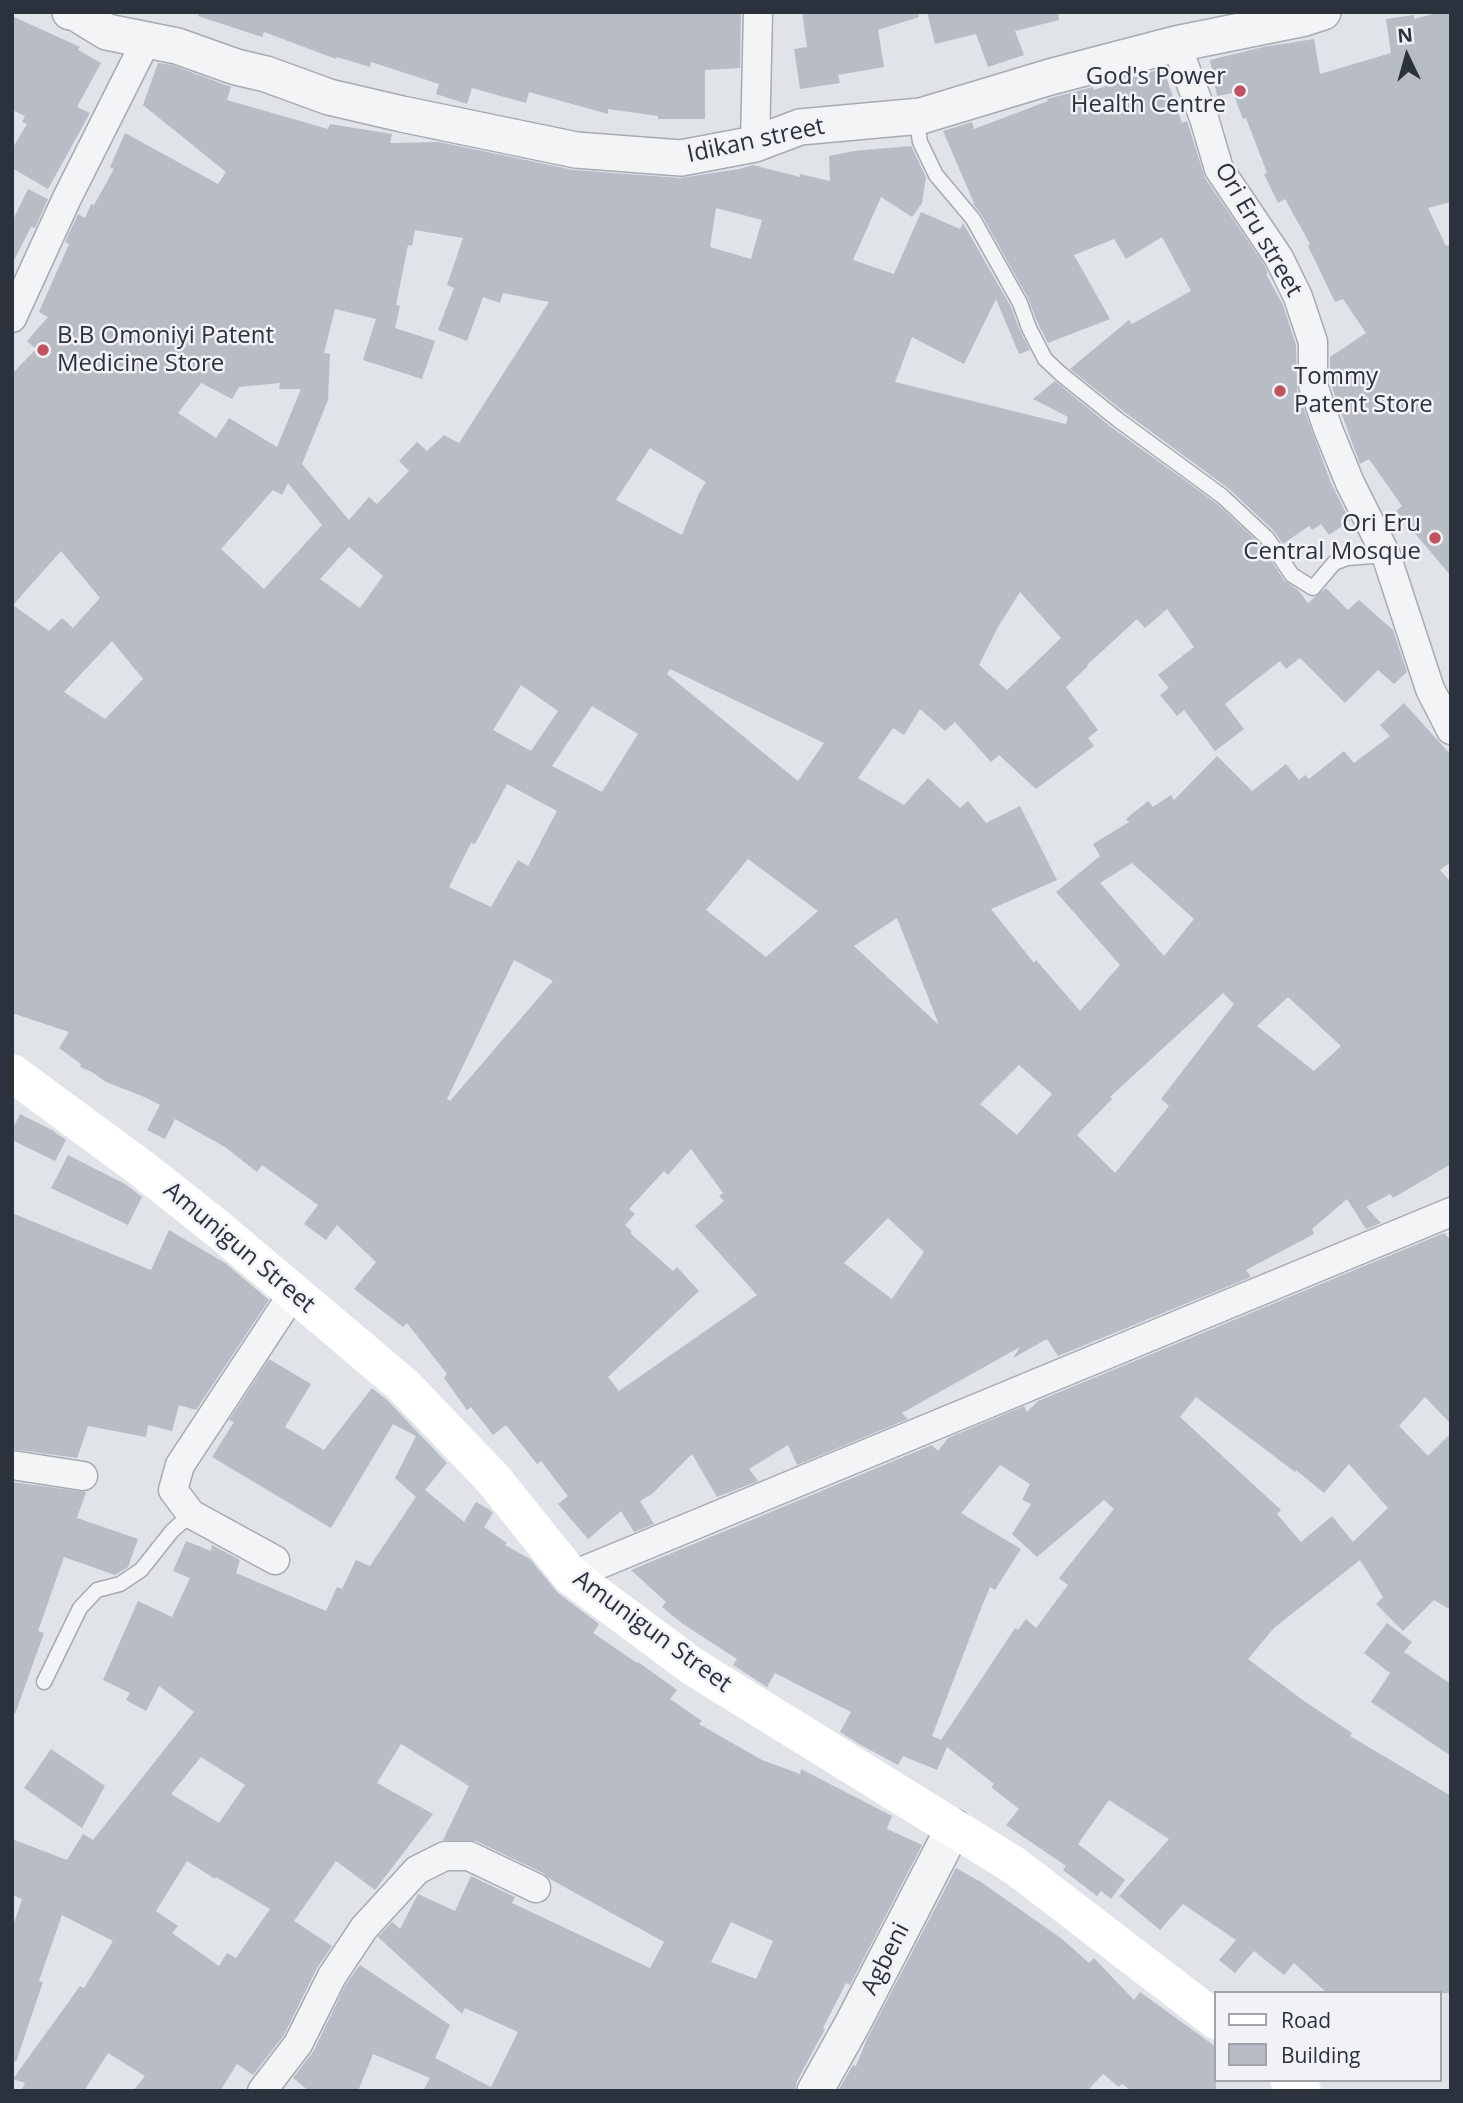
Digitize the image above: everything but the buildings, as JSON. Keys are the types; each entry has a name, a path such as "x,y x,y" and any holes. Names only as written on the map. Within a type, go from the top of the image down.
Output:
{"main road":[{"name":"Amunigun Street","path":"12,1073 141,1168 403,1385 495,1480 571,1576 692,1666 1015,1866 1214,2018"}],"street":[{"path":"755,144 758,12"},
{"name":"Idikan street","path":"74,13 107,32 177,46 329,97 576,150 681,158 755,144 800,127 921,116 1050,77 1176,44 1323,12"},
{"path":"12,318 66,198 147,39"},
{"name":"Ori Eru street","path":"1176,44 1204,118 1219,169 1279,258 1298,297 1313,342 1313,385 1328,429 1350,483 1386,555 1430,689 1451,730"},
{"path":"571,1576 1451,1212"},
{"path":"275,1560 191,1514 173,1490 180,1465 294,1292"},
{"path":"12,1465 82,1476"},
{"name":"Agbeni","path":"815,2091 954,1827"},
{"path":"262,2091 298,2043 332,1976 364,1928 417,1870 444,1856 469,1856 536,1888"}],"lane":[{"path":"921,116 917,123 920,142 936,175 973,219 1020,303 1045,359 1117,419 1222,496 1267,538 1292,575 1302,582 1313,588 1334,564 1348,558 1386,555"},
{"path":"44,1682 80,1608 97,1590 120,1584 141,1570 172,1531 191,1514"}],"place":[{"name":"God's Power Health Centre","path":"1240,91"},
{"name":"B.B Omoniyi Patent Medicine Store","path":"43,350"},
{"name":"Tommy Patent Store","path":"1280,391"},
{"name":"Ori Eru Central Mosque","path":"1435,538"}]}
